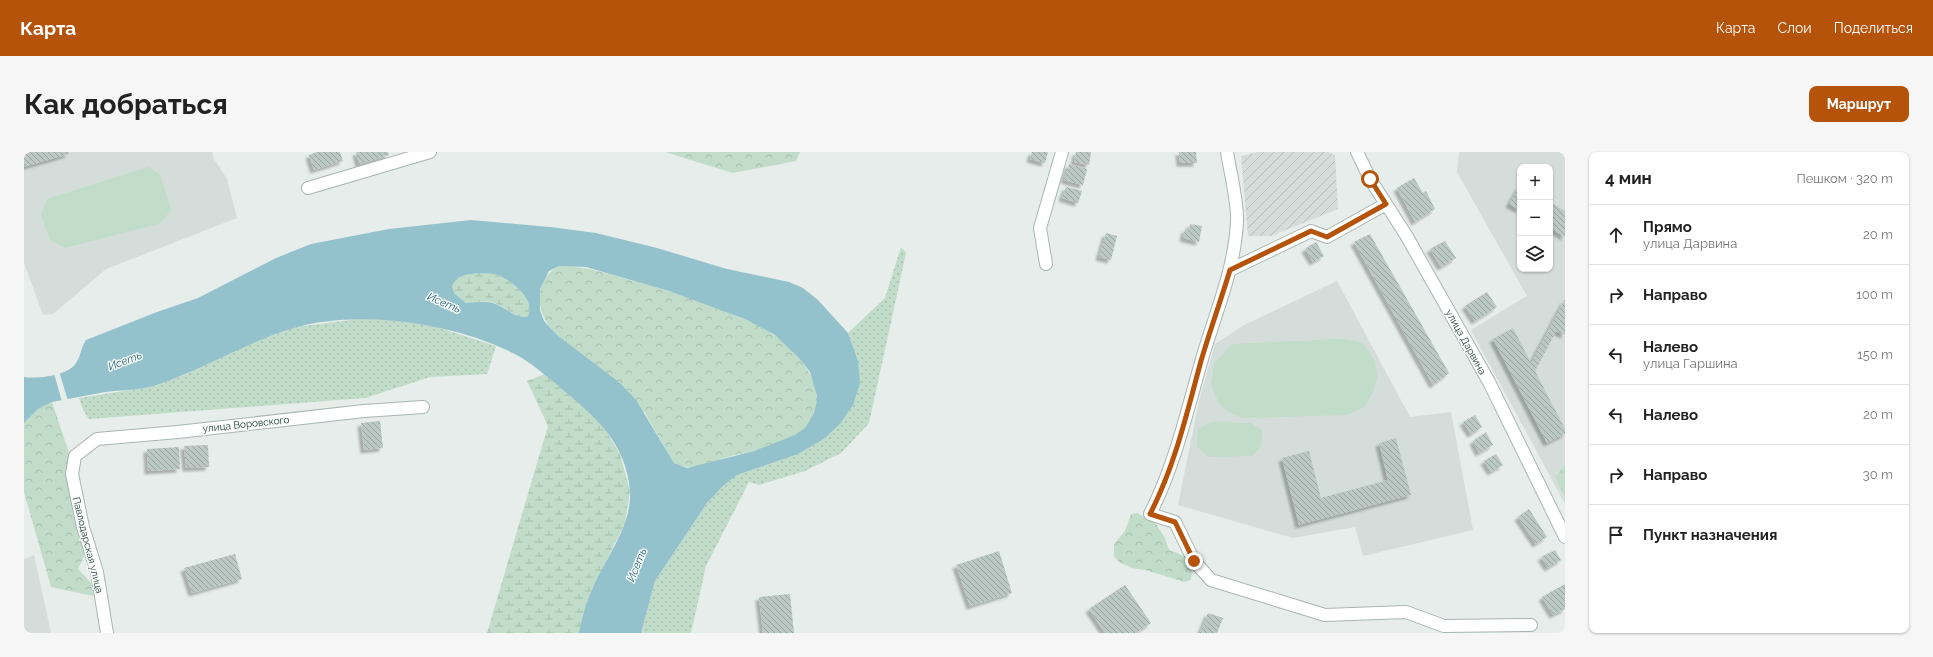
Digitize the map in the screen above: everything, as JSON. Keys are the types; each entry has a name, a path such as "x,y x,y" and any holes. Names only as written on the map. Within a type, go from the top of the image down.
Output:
{"street":[{"path":"308,188 430,152"},
{"path":"1046,264 1040,228 1062,152"},
{"path":"1227,152 1237,220 1230,270 1162,492 1150,514 1175,522 1194,561 1211,580 1325,615 1406,612 1444,626 1531,625"},
{"name":"улица Дарвина","path":"1357,152 1370,179 1406,235 1489,382 1565,538"},
{"path":"1230,270 1311,231 1327,237 1386,204"},
{"name":"улица Воровского","path":"75,456 97,438 178,432 364,411 423,407"},
{"name":"Павлодарская улица","path":"75,456 72,474 83,527 97,572 106,633"}],"shaded area":[{"path":"24,152 212,152 214,159 227,179 237,218 106,269 53,314 43,315 24,263"},
{"path":"1258,152 1328,152 1335,155 1338,209 1271,236 1248,236 1241,156"},
{"path":"1459,152 1565,152 1565,504 1471,330 1527,296 1457,172"},
{"path":"1337,281 1410,417 1451,412 1473,530 1363,556 1355,527 1293,538 1178,505 1199,401 1215,344 1244,325"},
{"path":"34,555 51,633 24,633 24,559"}],"green space":[{"path":"665,152 800,152 796,161 733,173"},
{"path":"148,167 160,174 171,210 161,223 65,248 51,241 41,215 47,199"},
{"path":"901,247 906,253 869,423 841,453 805,471 759,485 749,482 706,566 691,633 641,633 655,581 707,503 723,486 737,475 798,454 824,439 840,424 858,361 848,333 885,298"},
{"path":"559,266 595,270 685,296 723,310 774,335 795,353 804,364 811,377 816,390 817,403 814,416 799,433 782,442 704,465 689,467 674,463 645,413 557,335 550,327 541,309 541,289 544,280 550,272"},
{"path":"495,274 508,280 525,296 529,309 528,316 524,317 516,315 497,304 489,302 466,303 455,294 452,287 459,278 464,275"},
{"path":"358,319 390,320 433,326 496,346 487,374 430,377 365,398 89,419 83,410 79,398 155,386 184,375 255,342 296,327"},
{"path":"1342,339 1363,343 1375,361 1377,377 1373,393 1364,407 1347,415 1243,418 1227,411 1218,402 1211,384 1214,364 1232,344"},
{"path":"545,374 591,413 603,426 620,454 630,491 625,523 592,590 579,633 487,633 548,426 527,381"},
{"path":"52,402 69,453 67,479 85,554 78,569 92,584 93,596 51,587 24,492 24,423 38,409"},
{"path":"1211,422 1251,423 1262,430 1261,446 1253,456 1209,457 1197,447 1198,429"},
{"path":"1565,465 1565,497 1555,477"},
{"path":"1137,513 1156,524 1165,538 1169,550 1180,554 1188,560 1192,573 1191,580 1185,582 1145,570 1132,568 1119,562 1114,556 1114,544 1125,531 1131,514"}],"water":[{"name":"Исеть","path":"471,220 550,227 596,233 657,248 727,269 789,282 803,288 818,300 848,333 858,361 860,383 853,405 840,424 824,439 798,454 737,475 723,486 707,503 655,581 641,633 579,633 584,611 597,578 617,542 627,517 630,491 622,458 615,445 607,432 586,409 537,369 522,358 498,346 471,336 441,328 380,320 349,319 320,322 294,328 277,334 174,379 151,387 105,392 52,402 38,409 24,423 24,377 52,376 66,371 76,363 86,340 157,312 198,298 276,258 311,244 389,229","holes":["559,266 586,267 669,291 745,319 775,335 799,358 810,372 817,401 814,413 806,427 795,435 754,451 687,468 674,463 636,400 620,383 557,335 544,321 540,310 540,289 549,271","495,274 508,280 525,296 529,309 528,316 520,317 490,302 466,303 455,294 452,287 455,282 464,275"]}],"pier":[{"path":"59,371 68,401 62,402 54,373"}],"building":[{"path":"24,152 68,152 69,154 24,167"},
{"path":"317,152 340,152 343,161 314,170 309,155"},
{"path":"356,152 388,152 389,155 359,164"},
{"path":"1032,152 1048,152 1045,163 1030,159"},
{"path":"1076,152 1091,152 1089,165 1074,162"},
{"path":"1179,152 1196,152 1197,163 1180,163"},
{"path":"1069,164 1087,169 1083,185 1064,180"},
{"path":"1414,178 1423,193 1426,191 1435,209 1415,222 1397,188"},
{"path":"1066,187 1082,191 1078,203 1062,198"},
{"path":"1517,190 1517,208 1509,204"},
{"path":"1553,204 1565,211 1565,237 1553,230"},
{"path":"1190,224 1202,226 1199,242 1183,238 1185,229 1189,230"},
{"path":"1106,233 1117,236 1111,260 1099,257"},
{"path":"1370,234 1449,373 1433,385 1354,242"},
{"path":"1445,241 1456,258 1441,267 1430,249"},
{"path":"1316,242 1324,256 1313,262 1305,249"},
{"path":"1487,292 1497,307 1475,321 1465,306"},
{"path":"1565,299 1565,335 1556,331 1535,371 1565,429 1565,434 1547,443 1493,339 1513,328 1531,363"},
{"path":"1475,415 1482,427 1471,434 1463,422"},
{"path":"380,421 383,448 364,450 361,423"},
{"path":"1486,432 1493,445 1479,453 1473,441"},
{"path":"1396,438 1411,495 1299,525 1282,458 1309,451 1321,498 1388,480 1379,443"},
{"path":"208,445 209,467 186,468 184,446"},
{"path":"179,447 180,469 148,471 147,449"},
{"path":"1496,454 1503,465 1491,472 1484,461"},
{"path":"1529,509 1547,537 1536,544 1518,517"},
{"path":"1555,550 1561,560 1548,568 1541,557"},
{"path":"999,551 1012,593 970,606 956,565"},
{"path":"235,554 242,579 192,593 184,568"},
{"path":"1565,584 1565,609 1553,615 1542,597"},
{"path":"1125,585 1151,623 1136,633 1105,633 1089,609"},
{"path":"790,594 794,633 763,633 759,597"},
{"path":"1208,613 1223,618 1217,633 1200,633"}],"route":[{"path":"1194,561 1175,522 1150,514 1162,492 1230,270 1311,231 1327,237 1386,204 1370,179"}]}
